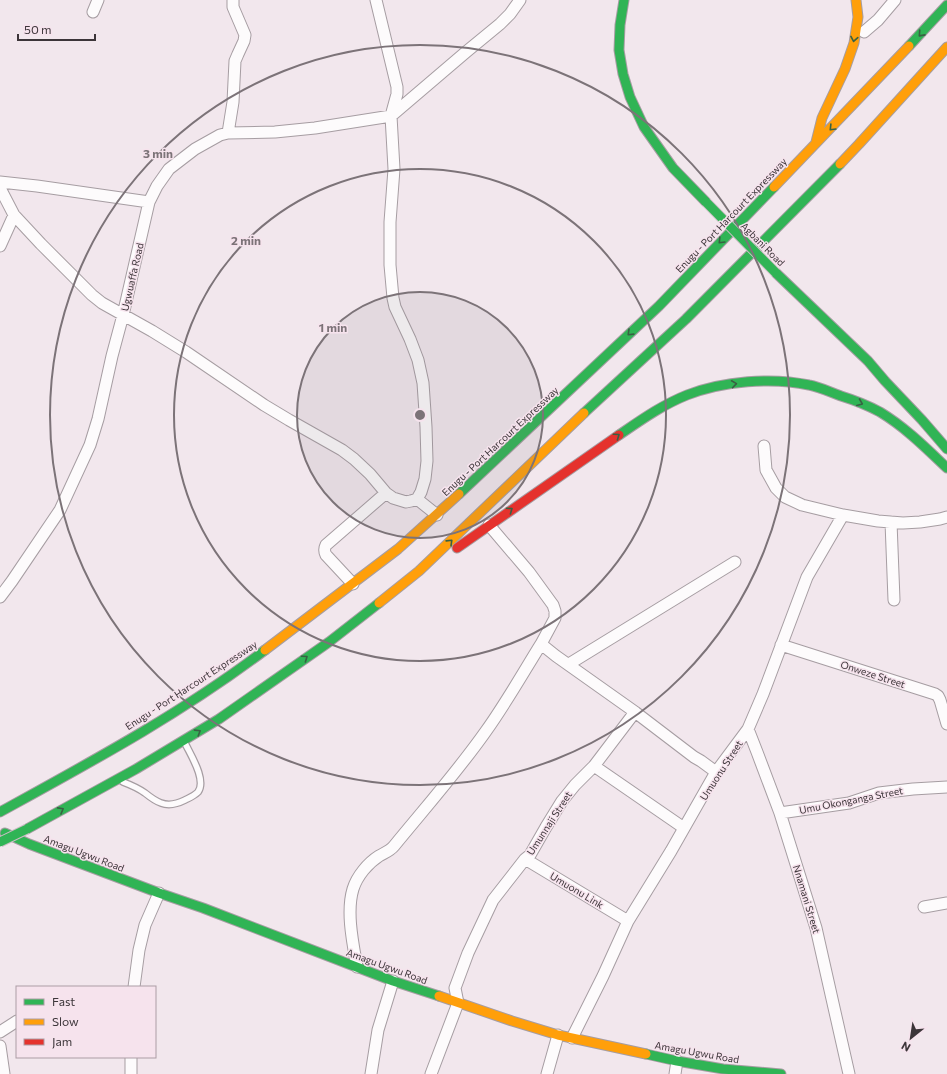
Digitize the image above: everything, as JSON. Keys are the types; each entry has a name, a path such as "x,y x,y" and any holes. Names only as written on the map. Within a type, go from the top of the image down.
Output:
{"main road":[{"name":"Agbani Road","path":"624,0 620,25 622,74 630,97 644,127 673,168 776,272 868,361 947,449"},
{"path":"816,144 822,118 845,68 854,43 858,16 856,0"},
{"name":"Enugu - Port Harcourt Expressway","path":"0,812 164,719 246,665 398,549 437,515 659,306 890,67 947,5"},
{"path":"420,571 577,420 686,319 859,144 947,47"},
{"path":"0,842 27,829 117,779 184,741 219,719 329,642 420,571 461,545 489,524 653,412 687,395 714,387 750,381 780,381 810,386 864,404 880,412 911,434 947,468"},
{"name":"Amagu Ugwu Road","path":"0,831 29,844 203,908 393,981 512,1021 558,1035 677,1061 723,1069 781,1074"}],"street":[{"path":"93,12 98,0"},
{"path":"228,133 233,102 236,61 245,35 233,7 233,0"},
{"path":"0,188 14,214 51,255 102,303 186,352 264,405 342,450 370,474 386,493 398,500 406,502 417,499 425,479 427,461 423,383 418,360 395,307 393,298 390,265 390,222 394,170 391,116 397,87 376,0"},
{"path":"391,116 500,24 510,14 520,0"},
{"path":"864,32 878,20 895,0"},
{"name":"Ugwuaffa Road","path":"0,597 60,510 90,445 98,418 149,202 157,186 169,169 195,148 220,135 228,133 299,130 391,116"},
{"path":"0,182 149,202"},
{"path":"0,246 14,214"},
{"path":"764,446 766,470 776,488 785,497 802,505 843,515 878,521 903,523 920,522 947,517"},
{"path":"353,584 326,555 324,551 326,545 386,493"},
{"path":"417,499 437,515"},
{"name":"Umuonu Street","path":"572,1038 628,921 716,772 748,729 763,694 807,577 843,515"},
{"path":"891,522 894,600"},
{"path":"357,967 351,929 350,904 353,889 357,880 361,873 375,859 391,850 462,764 487,729 542,644 555,618 553,605 529,572 489,524"},
{"path":"569,664 735,562"},
{"path":"542,644 556,656 716,772"},
{"name":"Onweze Street","path":"781,645 935,694 940,700 947,724"},
{"name":"Umunnaji Street","path":"458,1003 455,988 468,953 493,900 525,859 530,855 562,801 575,785 594,766 635,712"},
{"name":"Nnamani Street","path":"748,729 780,813 816,928 849,1074"},
{"path":"594,766 684,828"},
{"name":"Umu Okonganga Street","path":"780,813 848,803 879,793 947,786"},
{"name":"Umuonu Link","path":"525,859 628,921"},
{"path":"134,986 139,950 145,925 159,893"},
{"path":"924,907 947,904"},
{"path":"371,1074 378,1030 393,981"},
{"path":"430,1074 458,1003"},
{"path":"4,1074 0,1053 2,1030 16,1022"},
{"path":"547,1074 558,1035"},
{"path":"131,1058 131,1074"},
{"path":"675,1074 677,1061"}],"lane":[{"path":"117,779 136,788 154,800 169,805 180,803 192,797 198,791 200,779 198,770 184,741"}],"traffic: fast":[{"path":"624,0 620,25 619,50 623,74 630,97 644,127 673,168 706,202"},
{"path":"909,46 947,5"},
{"path":"584,413 686,319 840,164"},
{"path":"459,494 659,306 774,187"},
{"path":"706,202 776,273"},
{"path":"776,273 868,361 947,449"},
{"path":"619,435 669,403 701,390 716,386 748,382 779,381 821,388 880,412 907,431 947,468"},
{"path":"27,829 136,769 219,719 329,642 379,603"},
{"path":"0,812 169,716 234,673 265,650"},
{"path":"0,842 27,829"},
{"path":"5,833 29,844 203,908 393,981 439,996"},
{"path":"646,1054 723,1069 781,1074"}],"traffic: slow":[{"path":"816,142 822,118 845,69 854,43 858,17 856,0"},
{"path":"774,187 909,46"},
{"path":"840,164 947,47"},
{"path":"379,603 419,571 584,413"},
{"path":"265,650 398,549 459,494"},
{"path":"439,996 558,1035 646,1054"}],"traffic: jam":[{"path":"457,548 619,435"}]}
